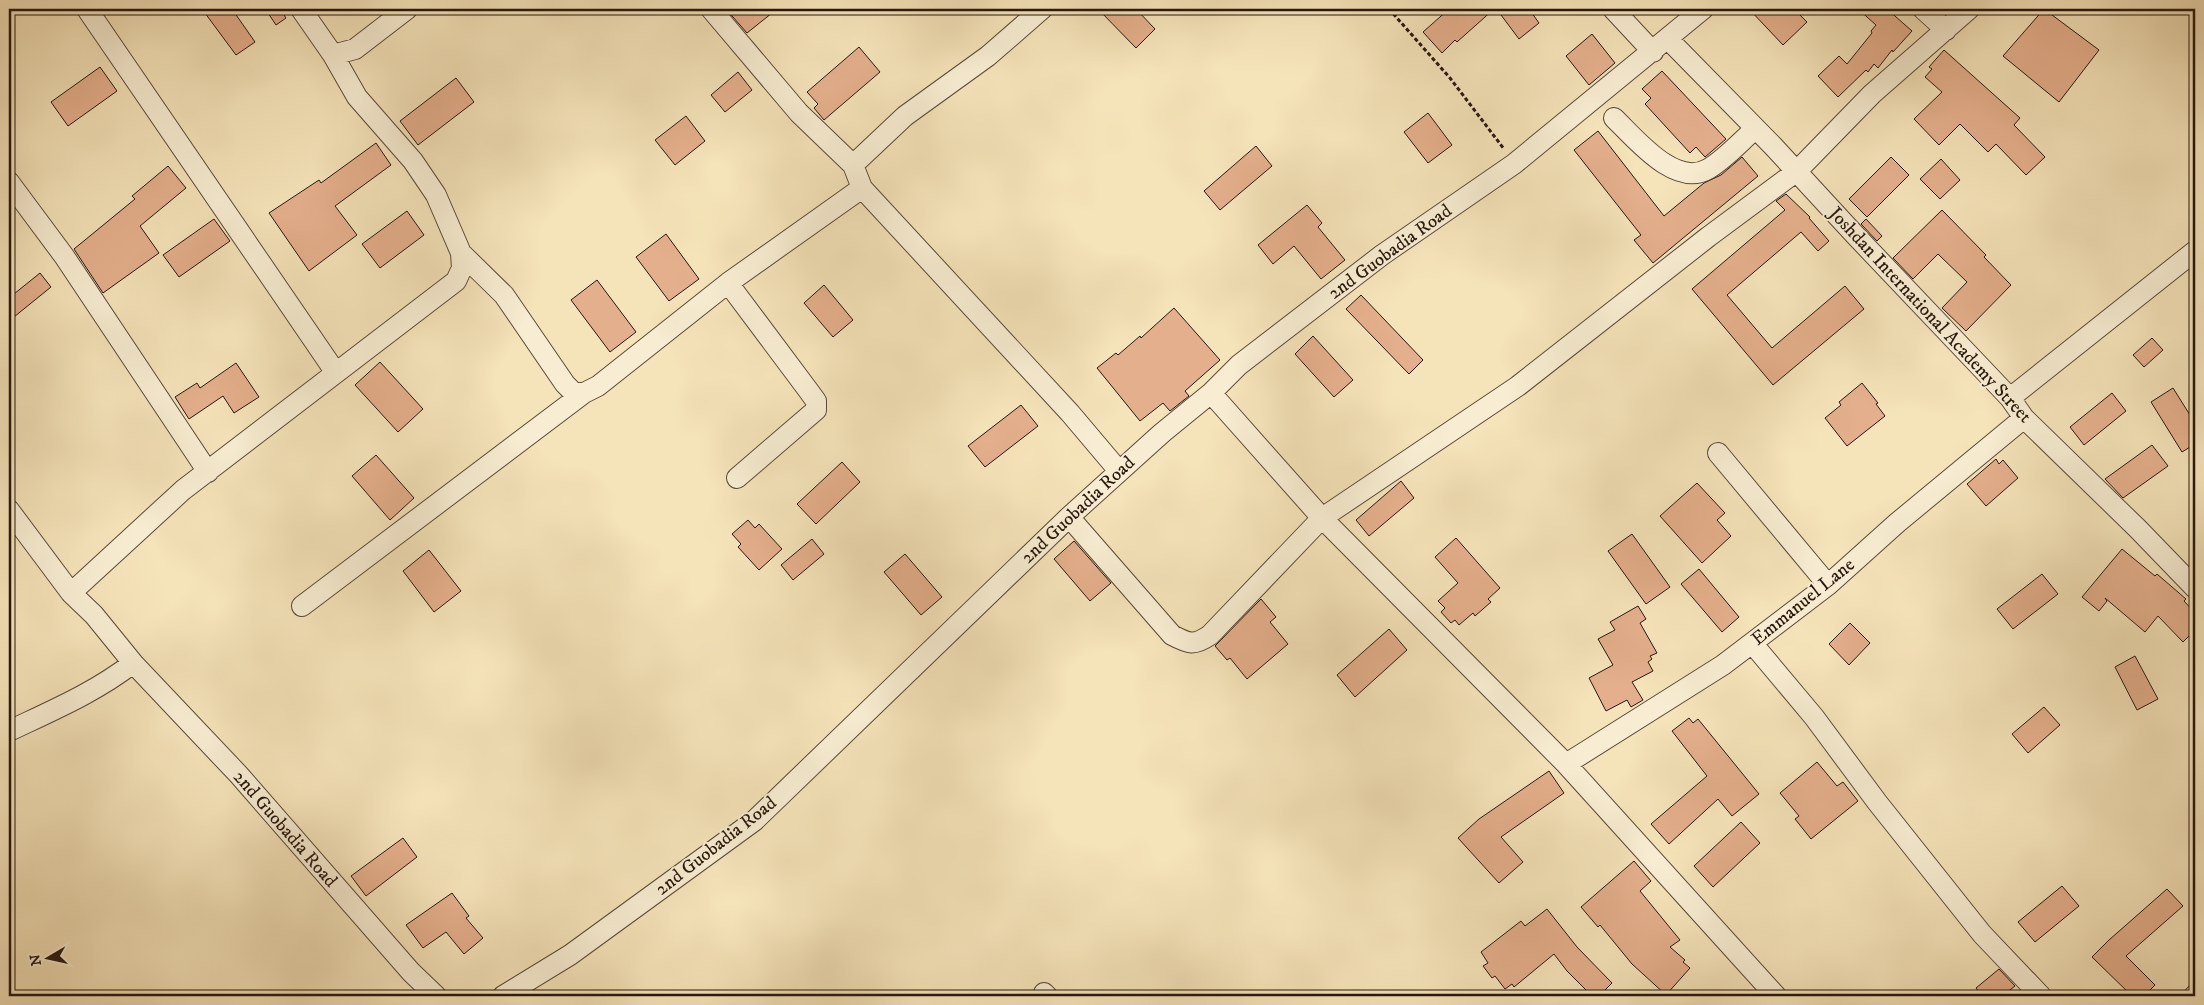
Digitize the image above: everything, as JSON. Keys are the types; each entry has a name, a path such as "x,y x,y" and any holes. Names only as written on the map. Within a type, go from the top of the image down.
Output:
{"street":[{"path":"87,9 336,373"},
{"path":"71,593 183,490 456,282 462,268 461,253 436,195 426,178 357,96 333,55 301,9"},
{"path":"333,55 355,49 407,9"},
{"path":"711,9 799,113 853,165 862,188 1070,413 1119,471"},
{"path":"853,165 904,116 988,56 1042,9"},
{"path":"1613,9 1653,52"},
{"name":"2nd Guobadia Road","path":"503,996 570,955 754,821 1069,517 1239,365 1382,255 1514,164 1653,52 1703,9"},
{"path":"1923,9 1946,30"},
{"path":"1069,517 1172,636 1186,643 1199,642 1210,635 1322,518 1518,386 1708,237 1797,171 1872,94 1969,9"},
{"name":"Joshdan International Academy Street","path":"1668,38 1797,171 2010,398 2024,418 2195,588"},
{"path":"1614,118 1666,166 1686,174 1707,170 1755,129"},
{"path":"9,182 64,256 208,472"},
{"path":"302,606 584,393 598,386 728,283 862,188"},
{"path":"2010,398 2195,250"},
{"path":"461,253 504,295 565,384 574,393 584,393"},
{"path":"728,283 816,401 816,410 737,478"},
{"path":"1211,392 1322,518 1566,764 1776,996"},
{"name":"Emmanuel Lane","path":"1566,764 1723,665 1828,585 1897,523 2024,418"},
{"path":"1718,453 1828,585"},
{"name":"2nd Guobadia Road","path":"9,510 71,593 94,615 133,663 239,776 411,972 436,996"},
{"path":"1752,643 1814,716 1877,802 1982,934 2041,996"},
{"path":"9,731 75,699 115,677 133,663"}],"path":[{"path":"1389,9 1450,78 1514,164"}],"building":[{"path":"202,9 232,9 255,42 236,55"},
{"path":"275,9 280,9 286,18 276,25 268,13"},
{"path":"726,9 777,9 747,33"},
{"path":"1098,9 1136,9 1155,29 1136,48"},
{"path":"1449,9 1494,9 1457,42 1455,40 1442,53 1423,32"},
{"path":"1509,9 1529,9 1539,23 1519,39 1501,15"},
{"path":"1749,9 1794,9 1807,22 1783,45"},
{"path":"1858,9 1887,9 1912,31 1893,52 1892,50 1878,68 1874,64 1868,72 1866,70 1838,97 1818,76 1839,56 1847,64 1872,33 1871,31 1876,25"},
{"path":"2044,9 2099,50 2059,102 2003,56"},
{"path":"1592,34 1615,63 1589,85 1566,56"},
{"path":"859,47 880,72 824,120 814,108 818,104 807,92"},
{"path":"1944,50 2020,118 2014,125 2045,157 2026,175 1996,144 1988,152 1960,124 1939,145 1914,119 1942,92 1925,77 1932,69 1929,67"},
{"path":"100,67 117,91 68,126 51,102"},
{"path":"1662,71 1726,139 1705,157 1696,147 1690,153 1645,104 1651,98 1642,89"},
{"path":"738,72 752,90 725,112 711,95"},
{"path":"456,78 474,102 418,145 400,121"},
{"path":"1428,113 1452,145 1428,163 1404,132"},
{"path":"686,116 705,141 675,165 655,140"},
{"path":"1598,131 1664,216 1704,183 1721,175 1742,157 1758,176 1653,263 1634,240 1641,235 1574,150"},
{"path":"376,143 391,165 335,206 357,235 309,271 269,213 319,180 321,183"},
{"path":"1256,146 1272,166 1220,210 1204,191"},
{"path":"1891,157 1909,175 1867,217 1849,199"},
{"path":"1941,159 1960,180 1940,199 1920,179"},
{"path":"168,166 186,188 140,226 159,253 103,293 74,249 135,199 132,196"},
{"path":"1786,194 1810,217 1829,241 1818,251 1801,232 1727,295 1772,348 1845,286 1864,309 1773,385 1692,289 1785,210 1776,201"},
{"path":"1307,205 1322,223 1318,227 1345,260 1321,279 1294,246 1273,264 1258,245"},
{"path":"1942,210 1986,255 1984,257 2011,285 1966,331 1942,308 1967,282 1938,254 1913,279 1893,258"},
{"path":"407,211 424,235 380,268 362,244"},
{"path":"214,219 230,241 179,277 163,255"},
{"path":"1866,219 1882,236 1877,241 1861,224"},
{"path":"666,234 699,279 669,301 636,257"},
{"path":"40,273 51,287 9,321 9,298"},
{"path":"597,280 636,332 610,352 571,300"},
{"path":"824,285 853,320 833,337 804,303"},
{"path":"1361,295 1423,360 1409,374 1346,309"},
{"path":"1174,308 1220,360 1185,391 1189,396 1170,411 1163,403 1140,421 1097,368 1116,353 1118,355 1140,336 1141,338"},
{"path":"1313,336 1353,380 1334,397 1295,354"},
{"path":"2152,338 2163,350 2144,367 2133,355"},
{"path":"380,362 423,409 398,432 355,385"},
{"path":"236,363 259,397 234,413 223,396 189,419 175,397 197,383 200,388"},
{"path":"1862,383 1878,403 1876,404 1885,416 1847,446 1825,418 1841,405 1839,402"},
{"path":"2173,388 2195,423 2195,444 2182,452 2151,402"},
{"path":"2112,393 2126,411 2084,445 2070,427"},
{"path":"1021,405 1038,426 985,467 968,446"},
{"path":"2152,445 2168,466 2123,498 2105,479"},
{"path":"376,455 414,498 390,520 352,476"},
{"path":"1996,459 1999,464 2003,460 2018,478 1986,506 1967,484"},
{"path":"842,462 860,482 816,524 797,504"},
{"path":"1401,481 1414,498 1369,536 1356,520"},
{"path":"1697,483 1725,513 1717,520 1731,536 1702,563 1660,516"},
{"path":"748,520 755,528 759,524 782,549 759,570 738,547 741,544 732,534"},
{"path":"1632,534 1670,587 1646,604 1608,551"},
{"path":"1456,538 1500,588 1488,599 1491,602 1475,616 1473,613 1459,625 1455,620 1451,623 1441,612 1445,608 1438,601 1458,583 1435,557"},
{"path":"812,539 824,554 793,580 781,565"},
{"path":"1074,541 1111,583 1090,601 1054,559"},
{"path":"2122,549 2155,576 2157,574 2186,599 2184,601 2195,613 2195,630 2183,642 2158,616 2145,632 2105,598 2107,601 2099,611 2082,597"},
{"path":"429,550 461,591 434,612 403,571"},
{"path":"905,554 942,597 921,615 884,572"},
{"path":"1699,569 1739,617 1722,632 1681,584"},
{"path":"2042,574 2058,594 2013,629 1997,609"},
{"path":"1261,599 1276,617 1270,622 1288,644 1247,679 1230,658 1227,660 1215,646"},
{"path":"1638,606 1646,619 1640,623 1657,653 1650,656 1652,659 1648,662 1653,671 1632,682 1643,700 1631,707 1627,700 1606,711 1589,678 1613,665 1598,639 1615,630 1610,622"},
{"path":"1850,623 1870,643 1849,665 1829,644"},
{"path":"1389,629 1407,650 1355,697 1337,675"},
{"path":"2135,656 2158,699 2137,710 2115,667"},
{"path":"2044,707 2060,725 2028,753 2012,734"},
{"path":"1689,718 1693,723 1698,719 1759,794 1732,816 1718,799 1669,844 1651,824 1707,776 1672,731"},
{"path":"1817,762 1837,786 1843,782 1858,801 1811,839 1795,819 1799,816 1780,793"},
{"path":"1549,771 1564,793 1501,837 1523,862 1499,883 1458,838 1479,819"},
{"path":"1741,822 1760,843 1713,887 1694,866"},
{"path":"403,838 417,857 366,896 351,876"},
{"path":"1634,861 1651,881 1640,891 1680,940 1670,947 1685,960 1683,962 1690,968 1666,995 1632,964 1600,925 1598,927 1581,907"},
{"path":"2062,886 2079,906 2035,942 2018,922"},
{"path":"2167,889 2183,906 2126,956 2155,985 2144,996 2132,996 2092,957"},
{"path":"452,893 469,916 466,918 483,938 464,954 446,932 423,948 406,925"},
{"path":"1547,909 1577,947 1612,983 1599,996 1592,996 1567,971 1554,954 1514,987 1512,984 1505,989 1495,976 1492,978 1483,966 1488,963 1481,952 1521,921 1525,926"},
{"path":"1999,969 2015,986 2002,996 1982,996 1976,988"}]}
